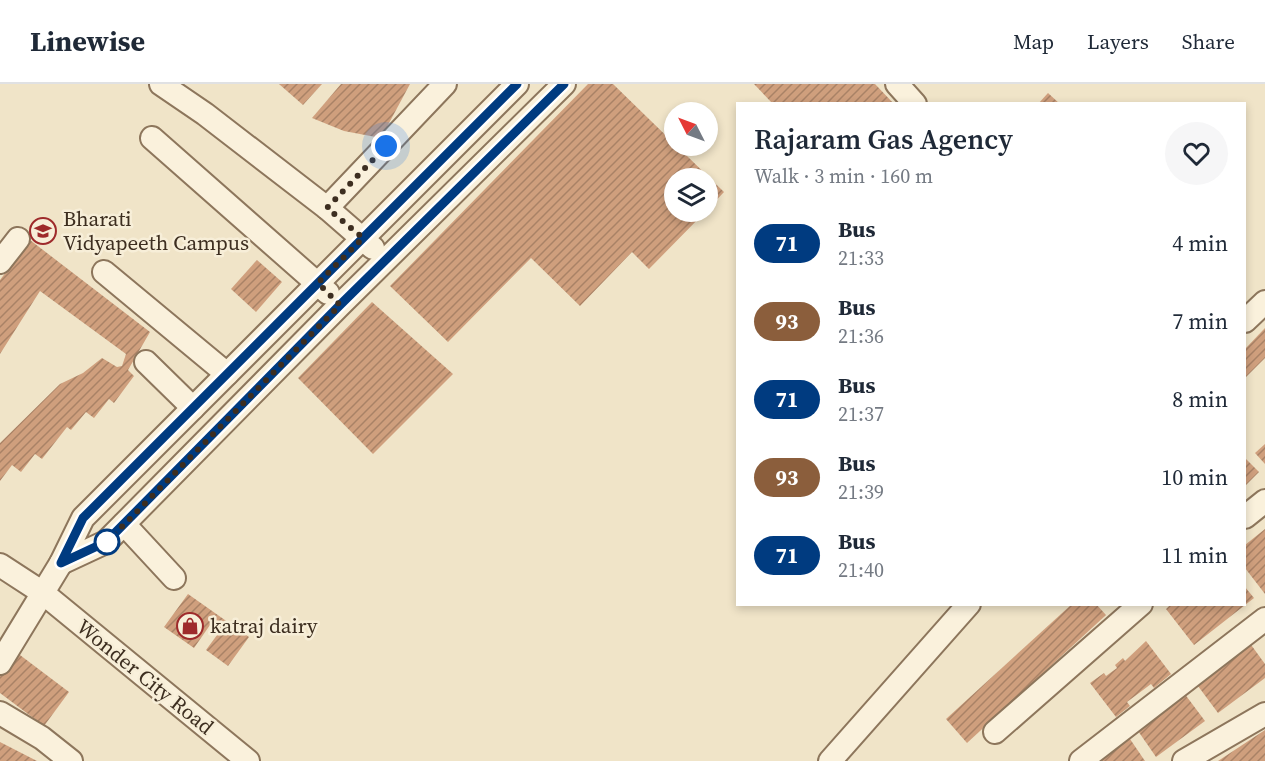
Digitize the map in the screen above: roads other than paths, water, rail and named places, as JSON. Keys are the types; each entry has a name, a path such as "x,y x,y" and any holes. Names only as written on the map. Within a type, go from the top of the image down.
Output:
{"street":[{"path":"161,84 205,114 327,208 386,260"},
{"path":"327,208 445,84"},
{"path":"0,663 61,563 83,518 517,84"},
{"path":"61,563 106,542 340,305 564,84"},
{"path":"897,84 913,102"},
{"path":"152,138 318,283 340,305"},
{"path":"0,262 18,239"},
{"path":"104,272 227,374"},
{"path":"1246,320 1265,302"},
{"path":"146,362 193,408"},
{"path":"1246,516 1265,501"},
{"path":"124,524 174,578"},
{"name":"Wonder City Road","path":"0,565 43,593 248,761"},
{"path":"830,761 967,606"},
{"path":"994,732 1139,606"},
{"path":"1081,761 1265,619"},
{"path":"0,713 42,738 70,761"},
{"path":"1184,761 1265,714"}],"place":[{"name":"Bharati Vidyapeeth Campus","path":"43,231"},
{"name":"katraj dairy","path":"190,626"}]}
